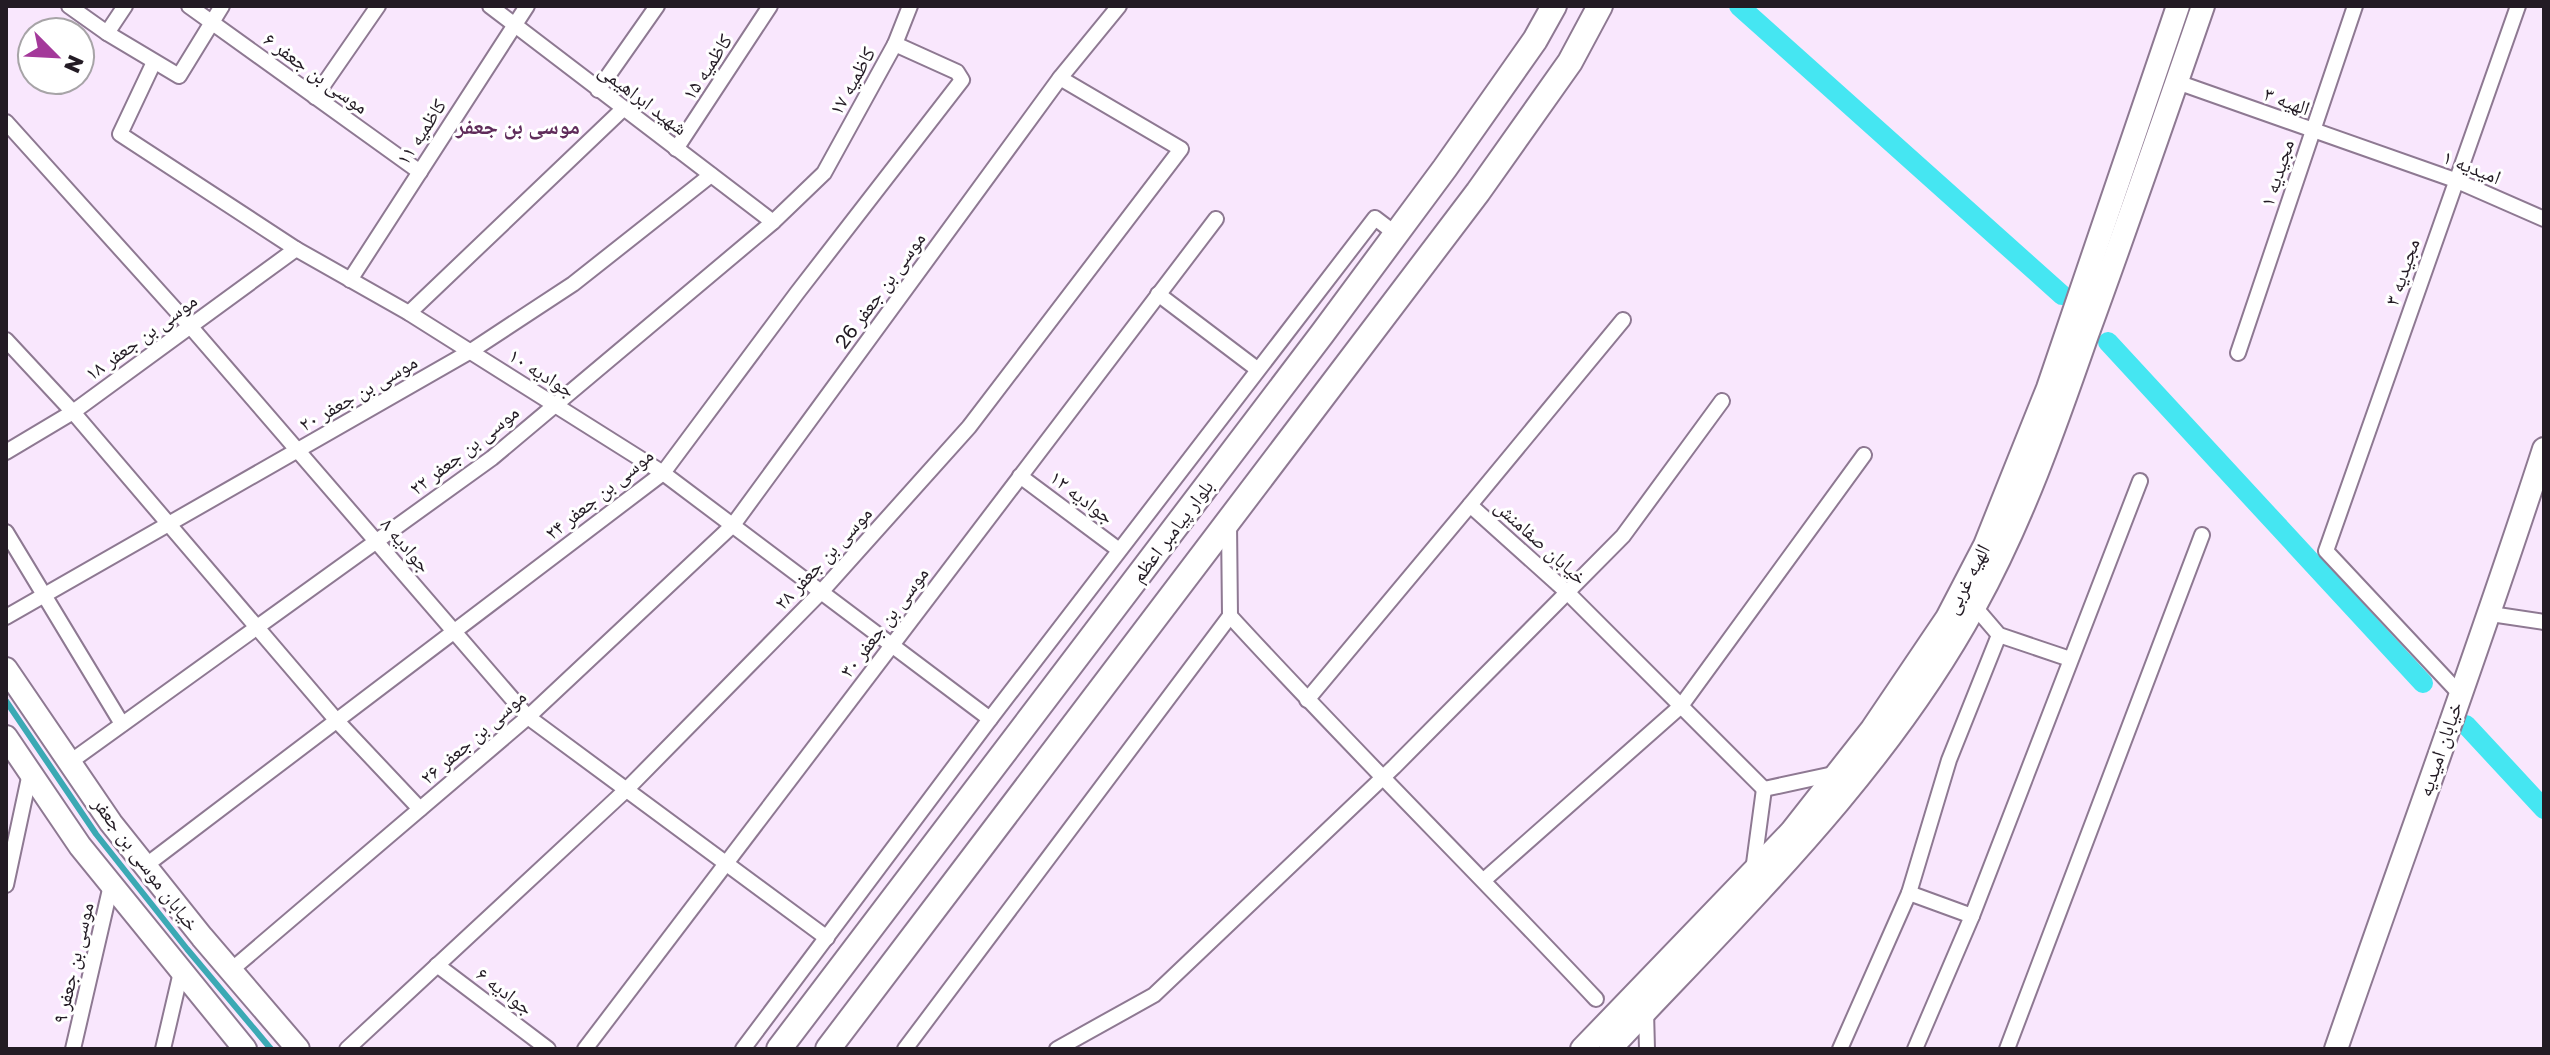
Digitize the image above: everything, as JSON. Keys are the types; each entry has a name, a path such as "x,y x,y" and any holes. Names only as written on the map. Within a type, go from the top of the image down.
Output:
{"main road":[{"name":"بلوار پیامبر اعظم","path":"779,1049 1396,234 1535,40 1554,6"},
{"name":"بلوار پیامبر اعظم","path":"828,1049 1478,192 1570,62 1600,6"}],"street":[{"path":"69,6 179,76 222,6"},
{"path":"107,33 125,6"},
{"name":"موسی بن جعفر ۶","path":"189,6 420,172"},
{"path":"315,97 378,6"},
{"name":"شهید ابراهیمی","path":"490,6 773,222"},
{"name":"کاظمیه ۱۱","path":"350,280 527,6"},
{"path":"598,90 657,6"},
{"name":"کاظمیه ۱۵","path":"676,149 770,6"},
{"name":"کاظمیه ۱۷","path":"824,173 895,44 910,6"},
{"name":"موسی بن جعفر 26","path":"733,525 1060,78 1119,6"},
{"name":"الهیه غربی","path":"1582,1049 1791,832 1872,729 1947,618 1985,545 2048,388 2178,6"},
{"name":"الهیه غربی","path":"1610,1049 1804,843 1853,784 1928,683 1975,607 2054,428 2203,6"},
{"name":"مجیدیه ۱","path":"2238,353 2355,6"},
{"name":"مجیدیه ۳","path":"2459,693 2326,551 2518,6"},
{"name":"موسی بن جعفر ۲۴","path":"145,866 663,473 962,80 957,72 895,44"},
{"name":"جوادیه ۱۰","path":"154,62 120,134 296,249 409,313 663,473 990,719"},
{"name":"موسی بن جعفر ۲۸","path":"347,1049 626,790 822,591 969,427 1181,149 1060,78"},
{"name":"الهیه ۳","path":"2177,82 2383,155"},
{"path":"409,313 623,109"},
{"name":"جوادیه ۸","path":"6,122 190,326 528,717 827,938"},
{"name":"امیدیه ۱","path":"2383,155 2455,180 2544,219"},
{"name":"موسی بن جعفر ۲۲","path":"70,762 492,458 773,222 824,173"},
{"name":"موسی بن جعفر ۲۰","path":"6,617 471,351 573,284 711,175"},
{"path":"743,1049 990,719 1375,218 1396,234"},
{"name":"موسی بن جعفر ۳۰","path":"585,1049 1216,219"},
{"name":"موسی بن جعفر ۱۸","path":"6,452 73,412 296,249"},
{"path":"1158,294 1257,369"},
{"path":"1470,505 1623,320"},
{"path":"6,340 73,412 337,721 420,809"},
{"path":"1057,1049 1154,995 1384,776 1623,536 1722,401"},
{"name":"خیابان امیدیه","path":"2336,1049 2459,693 2491,614 2544,449"},
{"path":"1484,880 1681,706 1864,455"},
{"name":"جوادیه ۱۲","path":"1020,476 1119,550"},
{"path":"1915,1049 1972,916 2140,481"},
{"name":"خیابان صفامنش","path":"1307,700 1470,505 1568,593 1764,789"},
{"path":"905,1049 1230,616 1229,522"},
{"name":"موسی بن جعفر ۲۶","path":"230,971 528,717 733,525"},
{"path":"6,532 122,724"},
{"path":"2007,1049 2202,535"},
{"path":"1975,607 1999,635 2070,659"},
{"path":"2491,614 2544,622"},
{"path":"1230,616 1596,999"},
{"path":"1840,1049 1909,893 1949,760 1999,635"},
{"name":"خیابان موسی بن جعفر","path":"6,669 111,823 230,971 298,1049"},
{"name":"خیابان موسی بن جعفر","path":"6,737 80,846 245,1049"},
{"path":"6,885 30,773"},
{"path":"1753,871 1764,789 1838,773"},
{"name":"موسی بن جعفر ۹","path":"73,1049 111,885"},
{"path":"1909,893 1972,916"},
{"name":"جوادیه ۶","path":"437,965 548,1049"},
{"path":"163,1049 181,972"},
{"path":"1646,1011 1647,1049"}],"waterway":[{"path":"1739,6 2062,295"},
{"path":"2108,342 2423,683"},
{"path":"6,701 96,834 271,1049"},
{"path":"2466,725 2544,809"}],"district":[{"name":"موسی بن جعفر","path":"518,126"}]}
